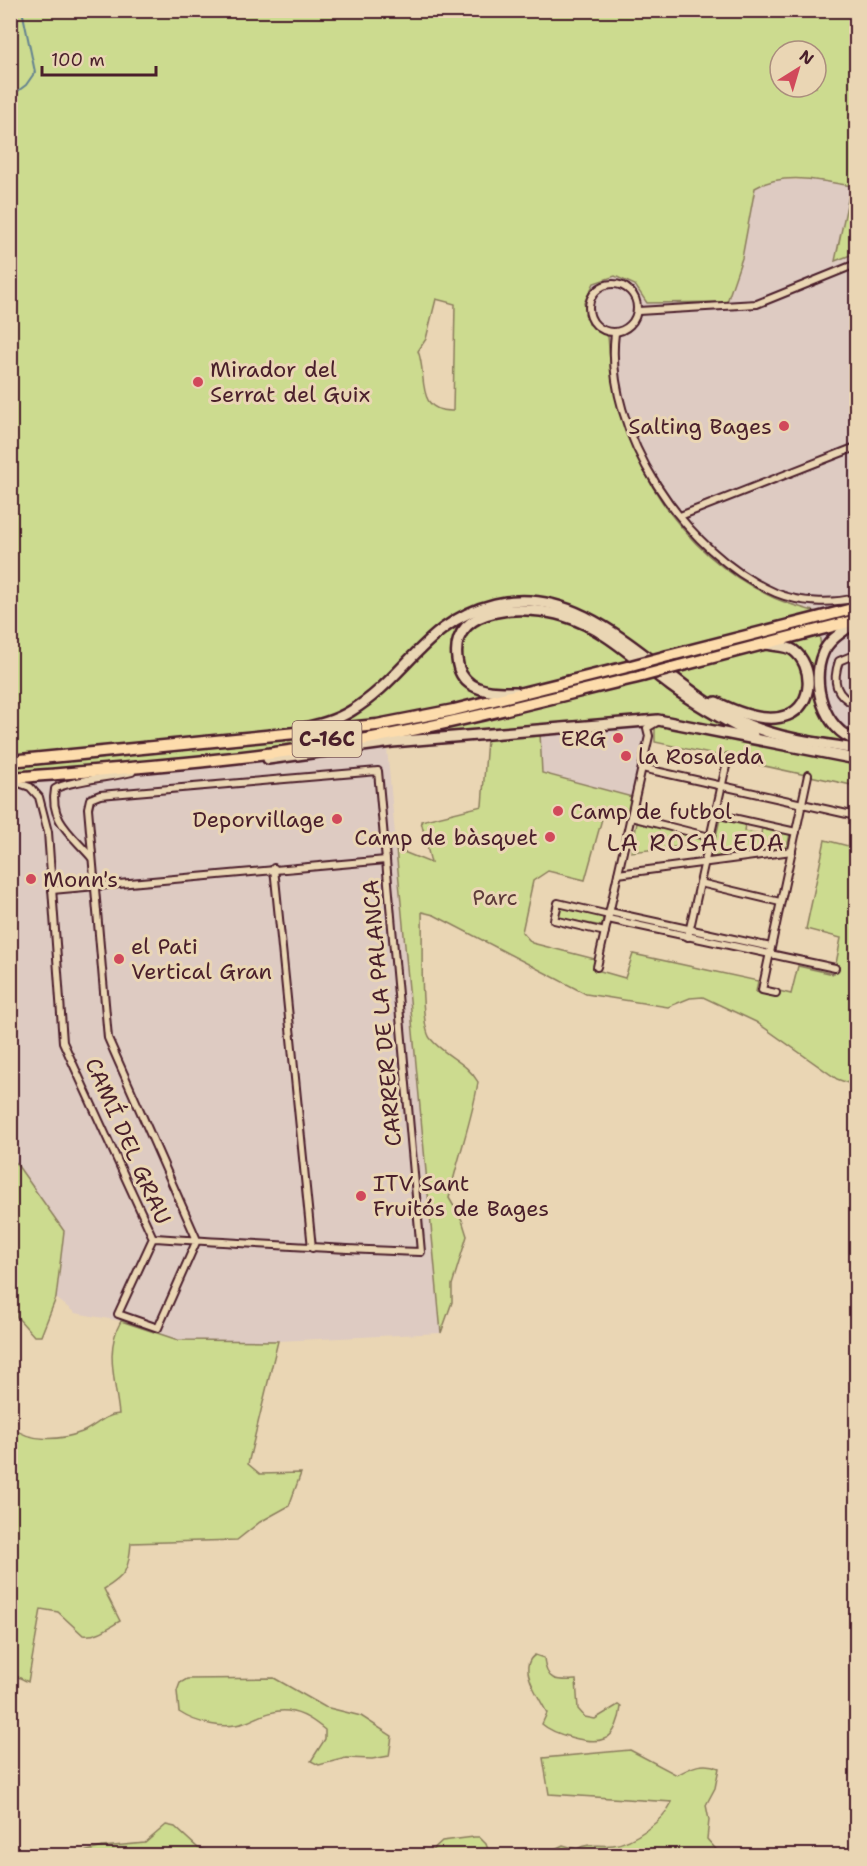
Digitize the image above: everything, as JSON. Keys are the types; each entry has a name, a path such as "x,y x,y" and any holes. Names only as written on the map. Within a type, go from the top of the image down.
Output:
{"main road":[{"path":"261,737 328,722 352,711 383,686 440,630 470,612 514,601 548,604 587,618 688,689 729,716 752,727 782,737 856,749"},
{"name":"C-16C","path":"674,661 856,608"},
{"path":"534,692 489,693 470,684 459,672 456,656 456,646 466,628 484,615 512,609 547,611 575,620 602,634 693,702 764,740"},
{"name":"C-16C","path":"11,777 378,732 637,671 856,615"},
{"path":"674,661 766,644 856,621"},
{"path":"856,621 834,638 822,654 820,676 820,699 832,723 850,738 856,740"},
{"path":"688,689 722,705 765,718 790,715 807,693 810,674 804,660 791,649 766,644"},
{"name":"C-16C","path":"10,761 377,725 637,671"},
{"path":"11,777 138,770 307,755 392,742 497,732 660,721 856,759"}],"street":[{"path":"638,311 757,304 856,264"},
{"path":"614,284 629,289 634,295 638,311 630,326 615,333 600,329 590,316 590,301 599,288 614,284"},
{"path":"615,333 614,366 633,439 654,483 700,538 737,570 776,593 808,601 856,598"},
{"path":"680,516 856,447"},
{"path":"856,654 839,661 834,675 838,690 846,700 856,705"},
{"path":"597,967 649,736 647,728 660,721"},
{"path":"689,933 728,757"},
{"path":"642,768 856,816"},
{"path":"92,857 58,819 52,804 55,789 62,784 109,778 138,770"},
{"name":"CAMÍ DEL GRAU","path":"11,777 30,787 39,797 48,832 63,1042 153,1238 118,1314 158,1328 197,1240 108,1038 88,808 90,799 100,795 378,771"},
{"name":"CARRER DE LA PALANCA","path":"312,1248 422,1252 378,771"},
{"path":"776,993 762,990 808,774"},
{"path":"716,814 795,832"},
{"path":"631,817 710,837"},
{"path":"618,874 792,850"},
{"path":"52,890 274,868 386,860"},
{"path":"153,1238 312,1248 274,868"},
{"path":"700,883 780,902"},
{"path":"605,932 554,920 558,903 835,968"},
{"path":"689,933 771,947"}],"shaded area":[{"path":"770,180 816,180 851,186 835,261 856,253 856,737 835,734 819,710 815,696 814,667 821,647 816,612 768,595 728,569 690,538 661,503 641,469 619,413 611,377 608,336 594,330 584,310 586,296 594,283 615,276 635,285 643,298 727,302 742,258 755,188"},
{"path":"643,726 645,739 632,797 542,773 540,733"},
{"path":"387,748 441,1333 278,1341 178,1340 121,1321 75,1313 56,1298 64,1230 11,1156 11,784"}],"green space":[{"name":"Parc","path":"10,11 856,11 856,253 835,261 851,186 802,179 777,180 755,188 742,258 727,302 647,303 635,285 615,276 594,283 584,303 589,324 608,336 612,376 621,415 635,452 653,488 676,520 702,549 733,574 774,598 816,612 821,647 814,667 815,696 819,710 835,734 856,737 856,786 655,742 655,725 540,733 542,773 632,797 628,813 605,808 585,880 548,871 533,881 522,932 532,943 595,959 593,969 625,978 633,954 758,981 756,992 777,997 779,991 791,994 798,966 834,974 841,938 806,929 825,840 856,848 856,1086 837,1079 756,1022 703,997 690,998 668,1007 586,994 434,915 422,912 423,998 427,1029 430,1038 468,1069 478,1082 449,1198 462,1220 467,1236 452,1285 452,1302 441,1333 396,849 431,863 421,821 482,806 487,739 447,740 11,784","holes":["436,299 455,304 453,411 441,410 432,406 427,399 418,351 426,339"]},
{"path":"720,819 745,824 744,831 761,834 762,827 790,834 787,848 784,848 783,844 776,845 776,849 711,857"},
{"path":"637,823 705,838 703,844 631,852"},
{"path":"562,907 603,916 602,926 559,918"},
{"path":"11,1156 64,1231 56,1298 41,1336 34,1336 17,1317 11,1289"},
{"path":"121,1321 178,1340 278,1341 248,1464 260,1474 301,1473 289,1506 260,1522 237,1540 131,1543 125,1571 122,1576 104,1589 120,1621 103,1631 83,1635 58,1612 41,1609 28,1682 10,1673 11,1427 36,1438 64,1437 82,1432 104,1419 119,1414 112,1355 116,1332"},
{"path":"535,1655 544,1658 550,1676 558,1680 576,1680 578,1709 585,1717 595,1719 618,1705 621,1707 618,1721 608,1737 590,1741 581,1740 554,1731 542,1724 547,1713 531,1683 528,1667"},
{"path":"274,1678 325,1707 361,1716 392,1736 389,1756 372,1759 346,1758 319,1765 311,1761 325,1739 325,1730 308,1718 293,1712 277,1711 247,1722 221,1726 194,1720 179,1712 177,1691 180,1683 187,1679"},
{"path":"630,1750 677,1775 697,1766 708,1765 719,1768 715,1788 706,1805 709,1820 707,1839 721,1855 542,1855 563,1845 577,1849 630,1840 647,1830 668,1809 672,1802 549,1794 543,1758"},
{"path":"166,1825 175,1827 198,1848 220,1854 72,1855 103,1847 145,1843"},
{"path":"479,1837 486,1844 490,1855 427,1855 442,1841"}],"waterway":[{"path":"10,97 26,85 35,72 22,10"}],"place":[{"name":"Mirador del Serrat del Guix","path":"198,382"},
{"name":"Salting Bages","path":"784,426"},
{"name":"ERG","path":"618,738"},
{"name":"la Rosaleda","path":"626,756"},
{"name":"Camp de futbol","path":"558,811"},
{"name":"Deporvillage","path":"337,819"},
{"name":"Camp de bàsquet","path":"550,837"},
{"name":"Monn's","path":"31,879"},
{"name":"el Pati Vertical Gran","path":"119,959"},
{"name":"ITV Sant Fruitós de Bages","path":"361,1196"}],"district":[{"name":"LA ROSALEDA","path":"696,843"}]}
